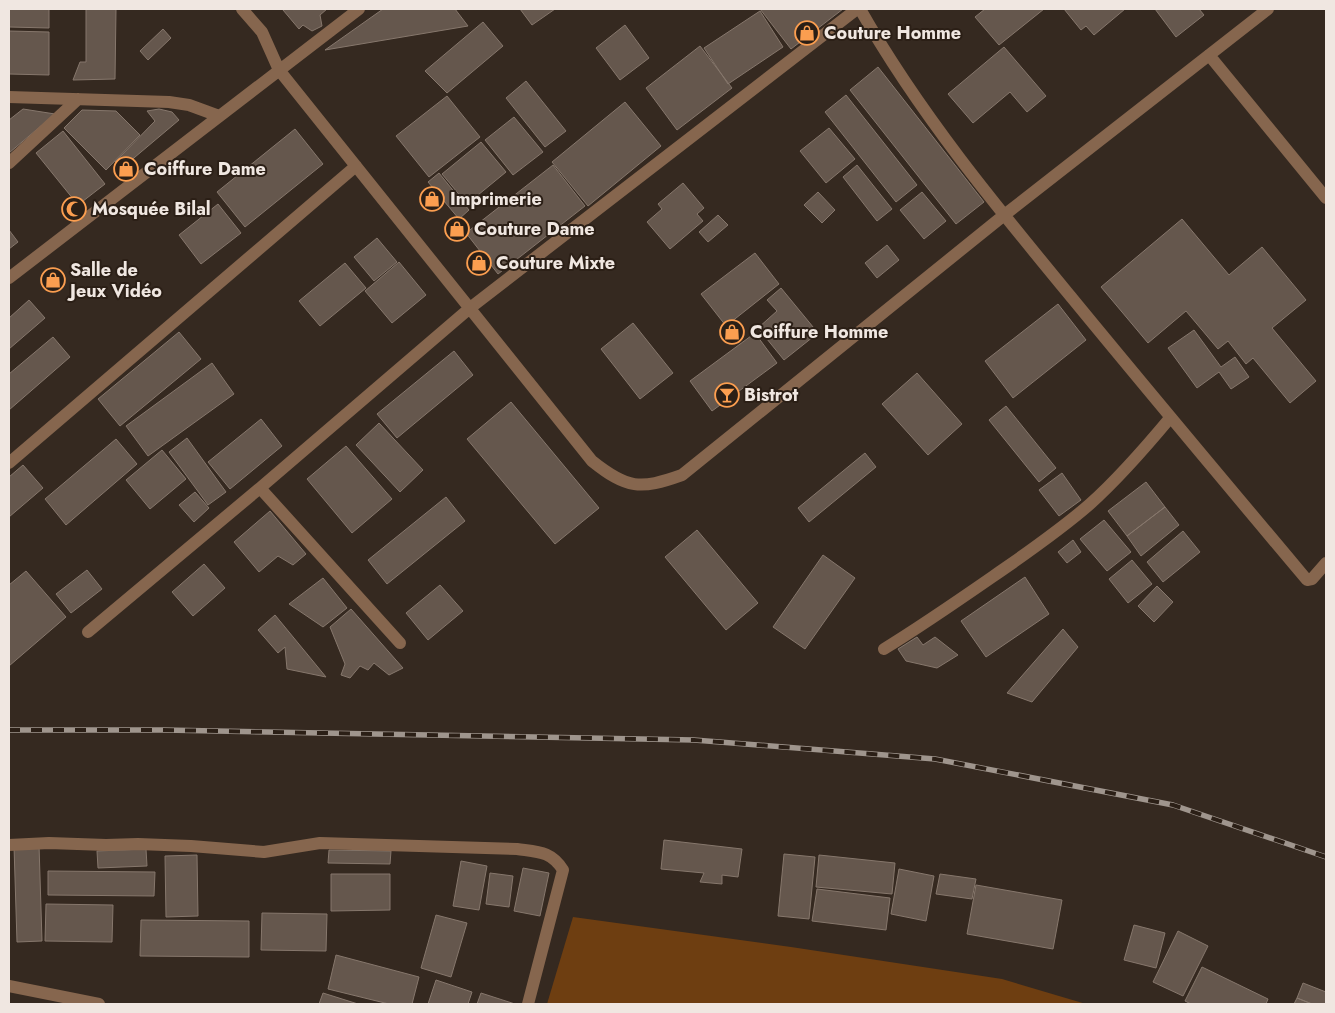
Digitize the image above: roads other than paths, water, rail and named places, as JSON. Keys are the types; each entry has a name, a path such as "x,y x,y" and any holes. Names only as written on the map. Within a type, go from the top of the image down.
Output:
{"street":[{"path":"242,9 262,32 279,70 592,462 611,476 632,485 659,483 682,475 1004,216 1268,9"},
{"path":"9,278 359,9"},
{"path":"88,632 470,308 858,9 907,86 1004,216 1170,418 1307,580 1312,579 1326,563"},
{"path":"1209,55 1326,198"},
{"path":"9,97 169,102 189,105 219,116"},
{"path":"9,162 78,99"},
{"path":"9,463 356,166"},
{"path":"884,649 996,574 1054,533 1089,505 1120,475 1170,418"},
{"path":"260,488 400,643"},
{"path":"9,846 49,843 106,846 138,844 264,852 320,843 517,849 547,854 557,860 563,870 528,1004"},
{"path":"9,986 99,1004"}],"railway":[{"path":"9,730 163,730 694,740 935,759 1173,805 1326,857"}],"place":[{"name":"Couture Homme","path":"807,33"},
{"name":"Coiffure Dame","path":"126,169"},
{"name":"Imprimerie","path":"432,199"},
{"name":"Mosquée Bilal","path":"74,209"},
{"name":"Couture Dame","path":"457,229"},
{"name":"Couture Mixte","path":"479,263"},
{"name":"Salle de Jeux Vidéo","path":"53,280"},
{"name":"Coiffure Homme","path":"732,332"},
{"name":"Bistrot","path":"727,395"}]}
